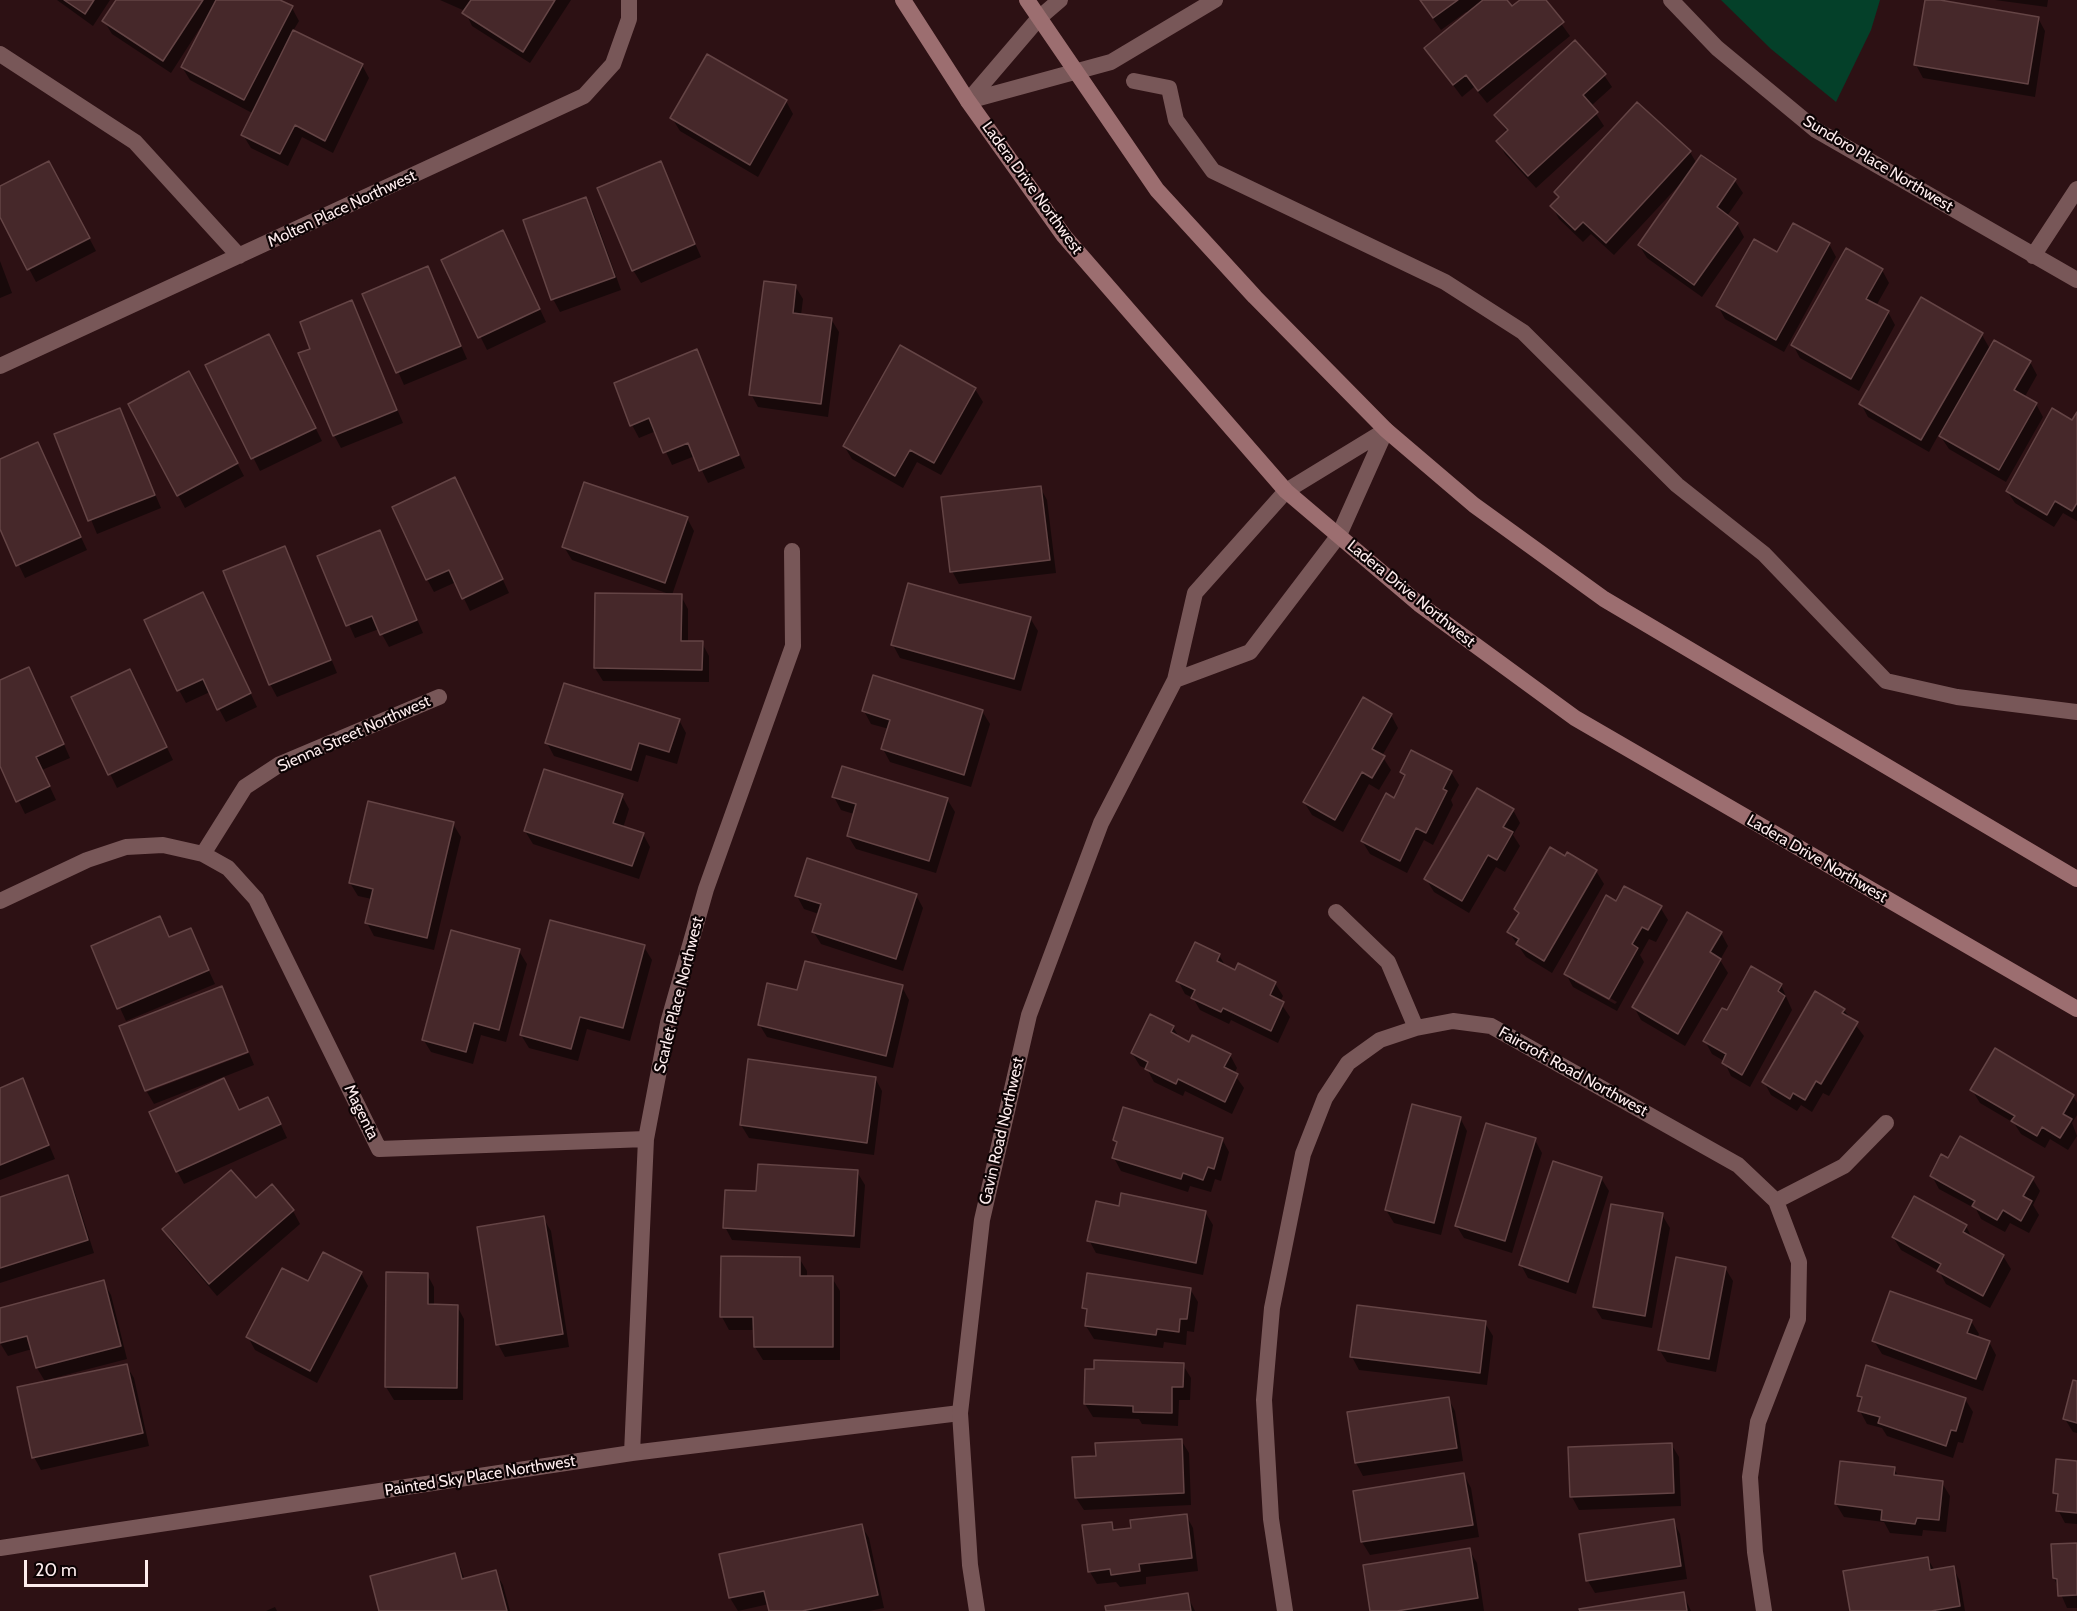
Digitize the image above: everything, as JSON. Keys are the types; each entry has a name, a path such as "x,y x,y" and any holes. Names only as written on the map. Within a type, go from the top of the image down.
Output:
{"main road":[{"name":"Ladera Drive Northwest","path":"903,0 968,101 1064,236 1286,491 1419,604 1575,718 2077,1009"},
{"path":"1027,0 1157,190 1255,297 1386,430 1474,505 1604,599 2077,879"}],"street":[{"name":"Molten Place Northwest","path":"0,366 584,96 613,64 629,19 630,0"},
{"path":"968,101 1039,18 1060,0"},
{"path":"968,101 1077,74 1111,62 1215,0"},
{"name":"Sundoro Place Northwest","path":"1671,0 1717,48 1816,130 2077,280"},
{"path":"0,54 135,142 239,256"},
{"path":"1134,81 1169,88 1176,120 1213,171 1445,282 1524,332 1677,485 1764,554 1886,681 1957,697 2077,712"},
{"path":"2033,256 2077,189"},
{"path":"1175,680 1250,652 1339,535 1386,430"},
{"name":"Gavin Road Northwest","path":"978,1611 970,1565 960,1413 982,1220 1029,1014 1101,823 1175,680 1195,593 1286,491 1386,430"},
{"name":"Scarlet Place Northwest","path":"632,1453 646,1139 668,1023 706,889 793,646 792,551"},
{"name":"Sienna Street Northwest","path":"203,854 245,787 280,764 438,697"},
{"path":"0,901 87,860 126,847 163,845 203,854"},
{"name":"Magenta","path":"203,854 228,868 256,899 379,1149 646,1139"},
{"path":"1336,912 1388,962 1416,1028"},
{"name":"Faircroft Road Northwest","path":"1285,1611 1270,1519 1264,1400 1272,1308 1303,1154 1325,1098 1348,1063 1380,1040 1416,1028 1453,1021 1491,1026 1738,1165 1776,1201"},
{"path":"1764,1611 1755,1551 1750,1477 1758,1422 1798,1319 1799,1262 1776,1201 1844,1166 1886,1123"},
{"name":"Painted Sky Place Northwest","path":"0,1548 632,1453 960,1413"}],"green space":[{"path":"1721,0 1880,0 1871,30 1836,102 1771,49"}],"building":[{"path":"64,0 94,0 85,14"},
{"path":"116,0 203,0 163,61 102,21"},
{"path":"216,0 280,0 293,6 244,100 181,67"},
{"path":"471,0 555,0 523,52 462,13"},
{"path":"1420,0 1458,0 1433,18"},
{"path":"1483,0 1507,0 1512,6 1520,0 1546,0 1564,22 1478,91 1466,75 1453,85 1424,48"},
{"path":"1925,0 1940,0 2039,17 2028,84 1914,65"},
{"path":"293,30 363,64 325,141 295,125 280,154 241,135"},
{"path":"1575,40 1606,74 1583,95 1598,112 1528,176 1496,141 1508,130 1494,115"},
{"path":"707,54 787,100 750,165 670,118"},
{"path":"1637,102 1691,151 1606,243 1583,222 1575,230 1550,206 1559,197 1554,192"},
{"path":"1701,155 1736,179 1717,207 1738,223 1694,285 1638,245"},
{"path":"49,161 90,238 27,270 0,217 0,186"},
{"path":"661,161 695,244 632,271 597,188"},
{"path":"586,197 615,277 551,300 523,220"},
{"path":"1793,223 1830,243 1776,340 1716,306 1754,239 1777,252"},
{"path":"503,230 540,309 478,338 441,260"},
{"path":"1846,248 1883,269 1866,299 1889,311 1851,379 1791,345"},
{"path":"428,266 461,346 396,373 362,294"},
{"path":"764,281 796,285 793,313 832,318 821,404 749,395"},
{"path":"1921,297 1983,333 1921,440 1859,404"},
{"path":"352,300 397,410 333,436 298,353 310,349 300,322"},
{"path":"269,334 316,428 251,459 205,365"},
{"path":"1994,340 2031,361 2014,390 2037,403 1999,470 1939,436"},
{"path":"900,345 976,388 934,463 910,450 895,476 843,446"},
{"path":"697,349 739,455 699,471 688,443 663,453 649,418 630,426 614,383"},
{"path":"189,371 238,463 177,496 128,404"},
{"path":"120,408 155,495 88,521 54,434"},
{"path":"2052,408 2072,420 2077,412 2077,503 2072,511 2055,501 2047,515 2006,491"},
{"path":"38,442 81,537 16,566 0,529 0,459"},
{"path":"455,477 503,579 462,599 449,570 426,580 392,507"},
{"path":"584,482 688,517 665,583 562,547"},
{"path":"1041,486 1050,560 950,572 941,497"},
{"path":"380,530 417,620 380,635 372,616 346,626 317,556"},
{"path":"285,546 331,660 269,685 223,571"},
{"path":"908,583 1031,617 1014,679 891,645"},
{"path":"203,592 251,693 217,710 203,679 177,691 144,620"},
{"path":"595,593 682,594 681,641 703,641 702,670 594,668"},
{"path":"29,667 64,744 36,757 50,786 16,802 0,766 0,680"},
{"path":"130,669 167,747 108,775 71,697"},
{"path":"873,675 983,710 964,775 881,749 890,720 862,711"},
{"path":"564,683 680,719 669,752 639,743 631,770 545,743"},
{"path":"1363,697 1392,714 1372,749 1385,756 1372,778 1362,772 1335,820 1303,802"},
{"path":"1411,750 1452,771 1443,789 1447,791 1426,833 1416,828 1400,861 1361,841 1386,793 1394,798 1405,775 1400,772"},
{"path":"842,766 948,798 929,861 847,836 856,804 832,797"},
{"path":"544,769 623,794 613,823 644,833 632,866 524,831"},
{"path":"1477,788 1514,809 1503,827 1513,832 1497,860 1488,855 1462,901 1424,879"},
{"path":"368,801 454,822 427,938 365,923 373,889 349,883"},
{"path":"1550,847 1565,856 1567,852 1597,870 1544,961 1516,944 1519,939 1507,932 1519,913 1514,909"},
{"path":"807,858 917,894 896,959 812,932 821,904 795,896"},
{"path":"1624,886 1662,906 1648,930 1642,927 1632,944 1638,948 1609,999 1564,974 1606,895 1616,901"},
{"path":"1687,912 1722,932 1710,952 1721,959 1678,1034 1632,1007"},
{"path":"160,916 169,937 191,928 209,970 117,1009 91,946"},
{"path":"550,920 645,945 623,1028 580,1017 571,1049 520,1035"},
{"path":"451,930 520,949 499,1030 474,1023 466,1052 422,1040"},
{"path":"1195,942 1220,954 1217,961 1235,970 1238,963 1276,982 1270,995 1284,1002 1271,1031 1223,1008 1221,1012 1191,998 1195,990 1176,981"},
{"path":"805,961 903,985 886,1056 758,1025 767,983 797,990"},
{"path":"1751,966 1782,984 1778,991 1785,996 1742,1075 1722,1063 1726,1054 1703,1041 1722,1008 1727,1010"},
{"path":"222,986 248,1052 145,1091 119,1026"},
{"path":"1815,991 1845,1009 1842,1013 1858,1022 1821,1084 1816,1081 1805,1100 1793,1093 1790,1099 1762,1082"},
{"path":"1150,1014 1174,1026 1171,1032 1189,1042 1192,1035 1231,1054 1224,1067 1238,1074 1225,1102 1178,1079 1176,1084 1145,1069 1148,1062 1131,1053"},
{"path":"1995,1048 2074,1095 2063,1114 2072,1119 2060,1138 2042,1127 2037,1136 2011,1121 2015,1116 1970,1090"},
{"path":"748,1059 876,1077 867,1143 740,1125"},
{"path":"23,1078 49,1145 0,1165 0,1088"},
{"path":"224,1078 239,1110 268,1097 281,1124 176,1172 149,1112"},
{"path":"1412,1104 1461,1117 1434,1223 1385,1210"},
{"path":"1123,1107 1223,1138 1214,1169 1208,1167 1203,1180 1183,1173 1181,1179 1112,1158 1117,1142 1113,1140"},
{"path":"1486,1123 1536,1138 1505,1241 1455,1226"},
{"path":"1960,1136 2034,1177 2023,1196 2032,1201 2021,1221 2003,1210 1997,1220 1972,1206 1975,1201 1930,1176 1941,1154 1948,1158"},
{"path":"1553,1161 1602,1177 1568,1282 1519,1265"},
{"path":"758,1164 858,1170 854,1236 723,1228 725,1190 756,1191"},
{"path":"231,1170 256,1198 272,1184 294,1210 209,1284 162,1229"},
{"path":"68,1175 88,1240 0,1268 0,1197"},
{"path":"1121,1193 1206,1211 1196,1263 1087,1241 1096,1201 1119,1206"},
{"path":"1914,1196 1967,1225 1963,1232 2004,1255 1983,1296 1937,1271 1941,1264 1892,1237"},
{"path":"1611,1204 1663,1213 1645,1316 1593,1307"},
{"path":"544,1216 563,1334 496,1345 477,1227"},
{"path":"323,1252 362,1272 310,1371 246,1337 282,1268 308,1281"},
{"path":"721,1256 800,1257 800,1276 833,1276 833,1347 754,1347 753,1317 720,1317"},
{"path":"1676,1257 1726,1267 1709,1359 1658,1350"},
{"path":"386,1272 428,1273 428,1304 458,1305 457,1388 385,1387"},
{"path":"1087,1273 1191,1288 1187,1319 1180,1319 1179,1332 1157,1329 1156,1335 1085,1326 1087,1309 1082,1308"},
{"path":"104,1280 121,1346 36,1368 27,1336 0,1343 0,1308"},
{"path":"1890,1291 1972,1320 1967,1333 1990,1341 1976,1379 1872,1341"},
{"path":"1357,1305 1486,1321 1480,1373 1350,1357"},
{"path":"1094,1360 1184,1363 1183,1387 1172,1387 1172,1413 1133,1412 1133,1406 1084,1404 1085,1369 1094,1369"},
{"path":"127,1364 143,1433 32,1458 17,1387"},
{"path":"1866,1365 1966,1398 1956,1431 1951,1430 1946,1446 1878,1423 1880,1417 1858,1411 1862,1397 1857,1396"},
{"path":"2073,1380 2077,1381 2077,1423 2063,1419"},
{"path":"1449,1397 1457,1448 1355,1463 1347,1412"},
{"path":"1182,1439 1184,1493 1075,1498 1072,1457 1096,1456 1095,1443"},
{"path":"1672,1443 1674,1493 1570,1497 1568,1447"},
{"path":"2056,1459 2077,1461 2077,1513 2056,1511 2058,1494 2053,1493"},
{"path":"1840,1461 1895,1467 1894,1475 1943,1481 1939,1520 1917,1518 1915,1524 1881,1520 1882,1510 1835,1504"},
{"path":"1464,1473 1473,1525 1361,1542 1353,1491"},
{"path":"1187,1514 1192,1558 1139,1564 1140,1571 1111,1575 1110,1569 1088,1572 1082,1525 1112,1522 1113,1530 1131,1528 1130,1520"},
{"path":"1674,1519 1681,1566 1586,1581 1579,1534"},
{"path":"862,1524 878,1595 802,1611 769,1611 764,1591 729,1598 719,1554"},
{"path":"2077,1543 2077,1595 2058,1596 2057,1579 2053,1578 2051,1544"},
{"path":"1470,1548 1478,1598 1397,1611 1370,1611 1363,1565"},
{"path":"455,1553 462,1579 496,1570 507,1611 379,1611 370,1576"},
{"path":"1928,1557 1930,1570 1954,1566 1960,1606 1931,1611 1850,1611 1843,1571"},
{"path":"1684,1592 1687,1611 1580,1611 1579,1609"},
{"path":"1188,1593 1191,1611 1106,1611 1105,1606"}]}
